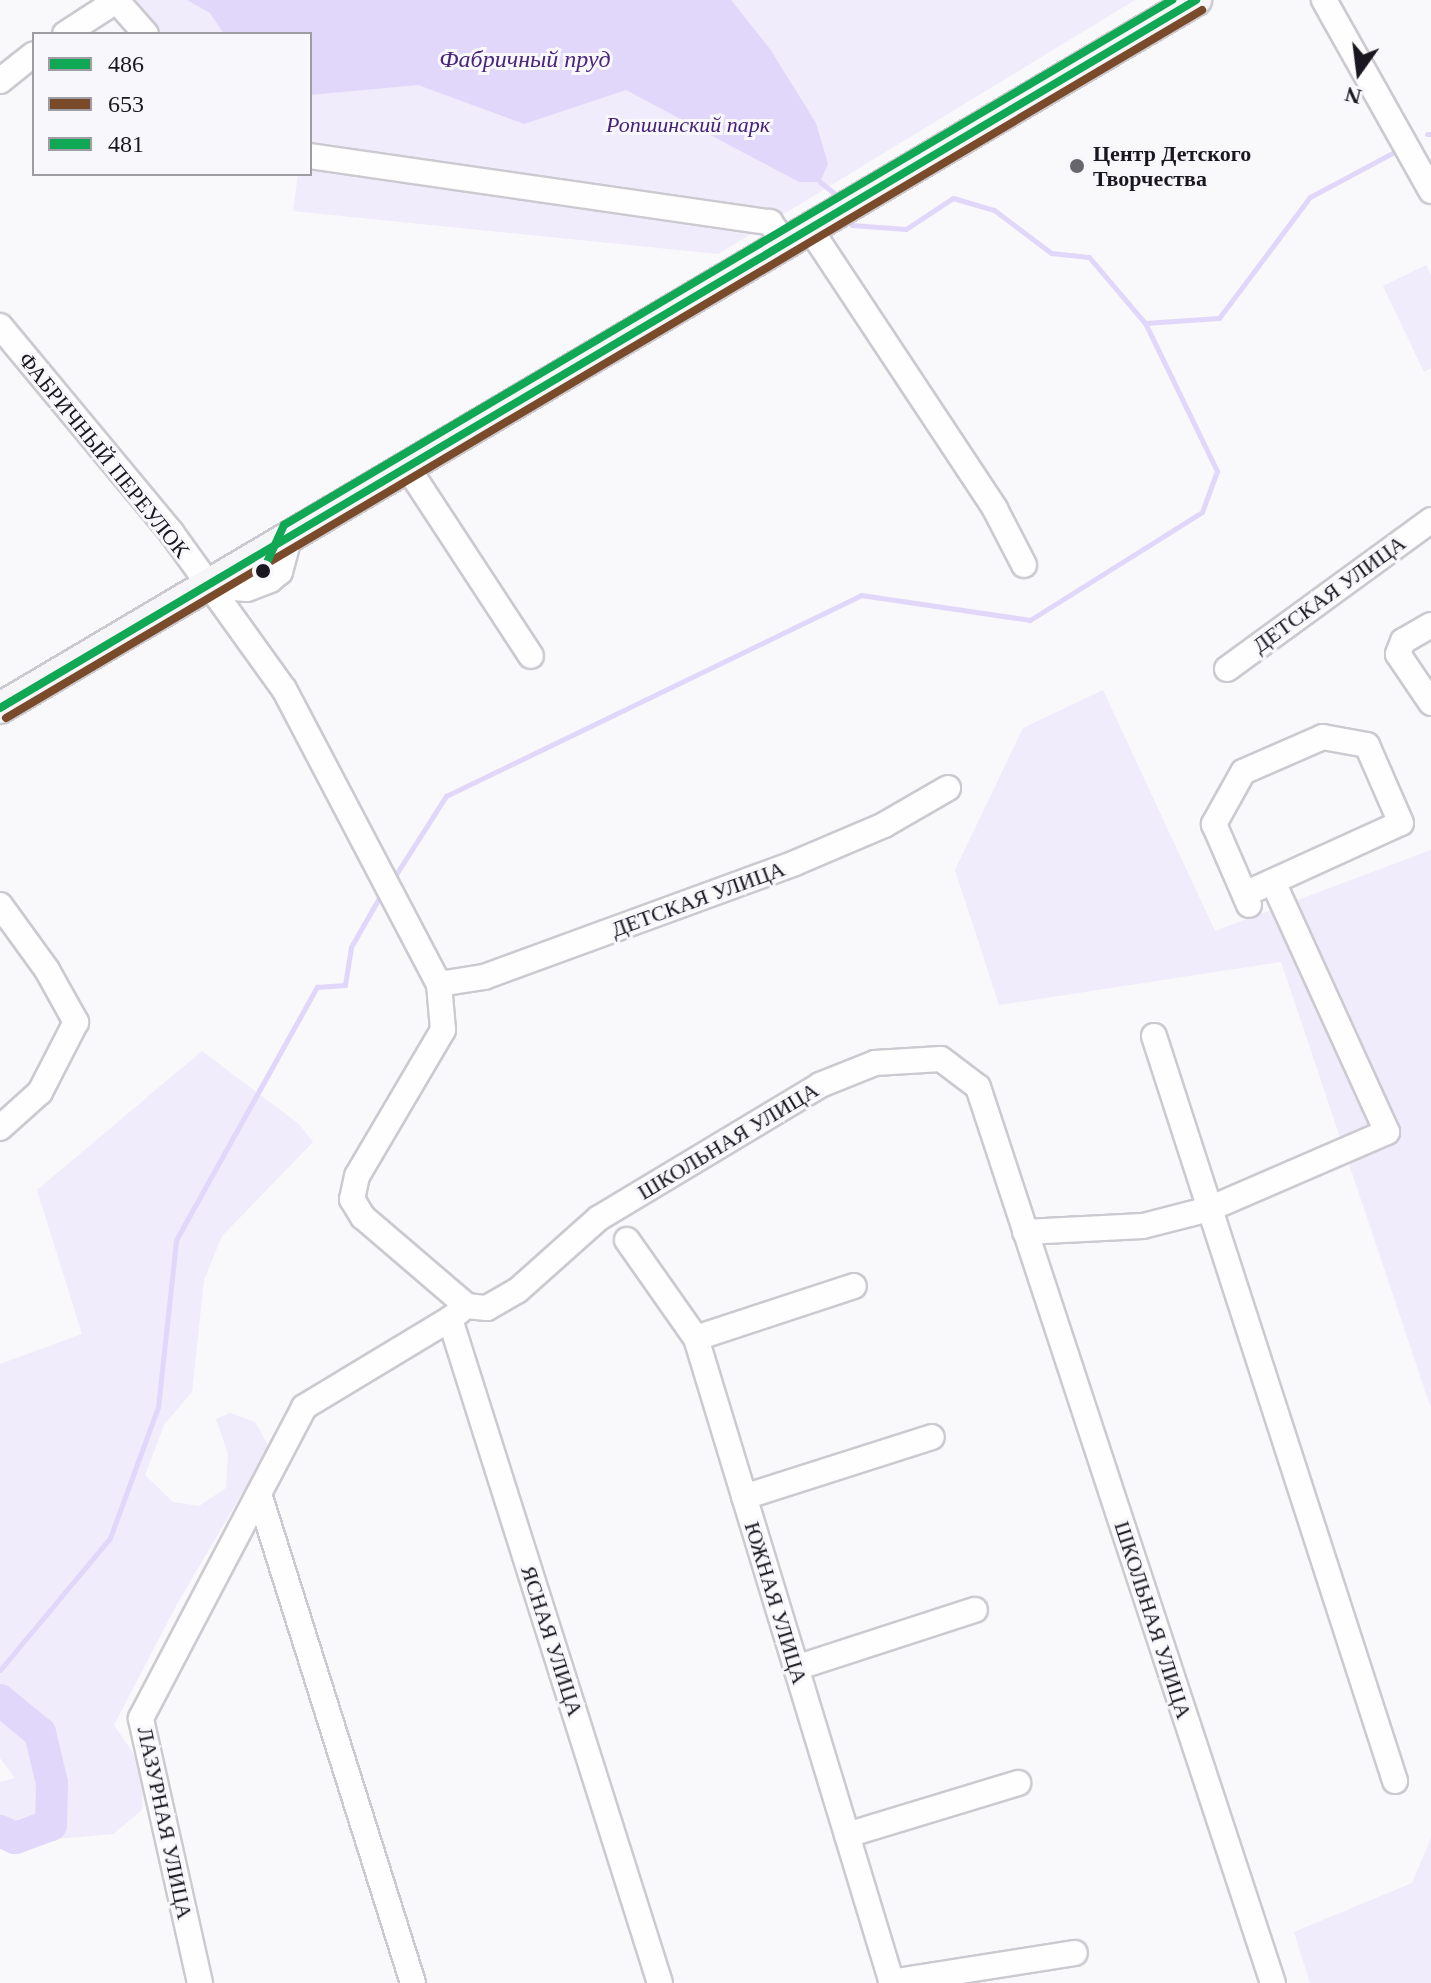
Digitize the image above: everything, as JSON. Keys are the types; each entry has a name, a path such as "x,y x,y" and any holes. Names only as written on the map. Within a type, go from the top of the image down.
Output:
{"main road":[{"path":"0,708 1196,0"}],"street":[{"path":"68,32 116,0 144,32"},
{"path":"1324,0 1431,191"},
{"path":"0,81 32,56"},
{"path":"312,156 770,222 798,236 995,509 1024,565"},
{"name":"ФАБРИЧНЫЙ ПЕРЕУЛОК","path":"0,326 171,532 207,586"},
{"path":"406,465 531,656"},
{"name":"ДЕТСКАЯ УЛИЦА","path":"1227,669 1431,520"},
{"path":"207,586 284,689 439,984 443,1030 357,1176 352,1199 363,1217 458,1312"},
{"path":"1431,625 1403,641 1398,654 1431,703"},
{"path":"1323,737 1367,745 1401,823 1273,882 1247,899 1214,824 1243,772 1323,737"},
{"name":"ДЕТСКАЯ УЛИЦА","path":"439,984 484,977 795,863 884,825 948,788"},
{"path":"1025,1232 1143,1226 1209,1209 1387,1132 1273,882"},
{"path":"0,905 47,970 76,1022 40,1092 0,1128"},
{"path":"1154,1036 1395,1781"},
{"name":"ШКОЛЬНАЯ УЛИЦА","path":"258,1495 304,1407 458,1312 487,1308 517,1291 599,1218 763,1115 875,1063 941,1059 978,1087 1273,1983"},
{"name":"ЮЖНАЯ УЛИЦА","path":"627,1240 696,1338 891,1982"},
{"path":"696,1338 854,1286"},
{"name":"ЯСНАЯ УЛИЦА","path":"458,1312 660,1983"},
{"path":"744,1497 932,1437"},
{"path":"258,1495 413,1983"},
{"name":"ЛАЗУРНАЯ УЛИЦА","path":"200,1983 141,1718 258,1495"},
{"path":"796,1668 975,1610"},
{"path":"847,1835 1018,1783"},
{"path":"891,1982 1075,1953"}],"green space":[{"name":"Ропшинский парк","path":"127,0 1135,0 718,254 293,211 298,176 312,176 312,32 151,32"},
{"path":"1426,265 1431,275 1431,368 1424,372 1383,286"},
{"path":"1103,690 1215,931 1431,850 1431,1408 1281,962 999,1005 955,870 1023,728"},
{"path":"202,1051 299,1124 313,1142 222,1236 204,1280 192,1392 164,1425 145,1475 173,1502 199,1506 226,1488 228,1454 216,1419 230,1413 255,1422 269,1447 176,1606 114,1725 133,1753 143,1787 142,1810 113,1834 0,1844 0,1782 15,1778 0,1758 0,1364 82,1334 37,1190"},
{"path":"1431,1838 1431,1983 1310,1983 1294,1932 1412,1883"}],"water":[{"name":"Фабричный пруд","path":"187,0 731,0 770,49 816,123 828,164 820,182 799,182 626,90 524,124 418,85 312,95 312,32 223,32 210,13"}],"waterway":[{"path":"395,876 446,796 861,595 1030,620 1202,512 1217,471 1145,323 1219,318 1310,197 1398,150"},
{"path":"820,182 838,196"},
{"path":"852,225 906,229 953,198 994,210 1051,253 1089,257 1145,323"},
{"path":"0,1670 110,1538 158,1407 176,1240 317,987 345,985 351,947 383,891"},
{"path":"0,1700 40,1733 52,1783 51,1825 15,1838 0,1831"}],"transit line":[{"name":"481","path":"263,571 284,525 1172,0"},
{"name":"486","path":"0,708 1196,0"},
{"name":"653","path":"6,718 1202,10"}],"place":[{"name":"Центр Детского Творчества","path":"1077,166"}]}
